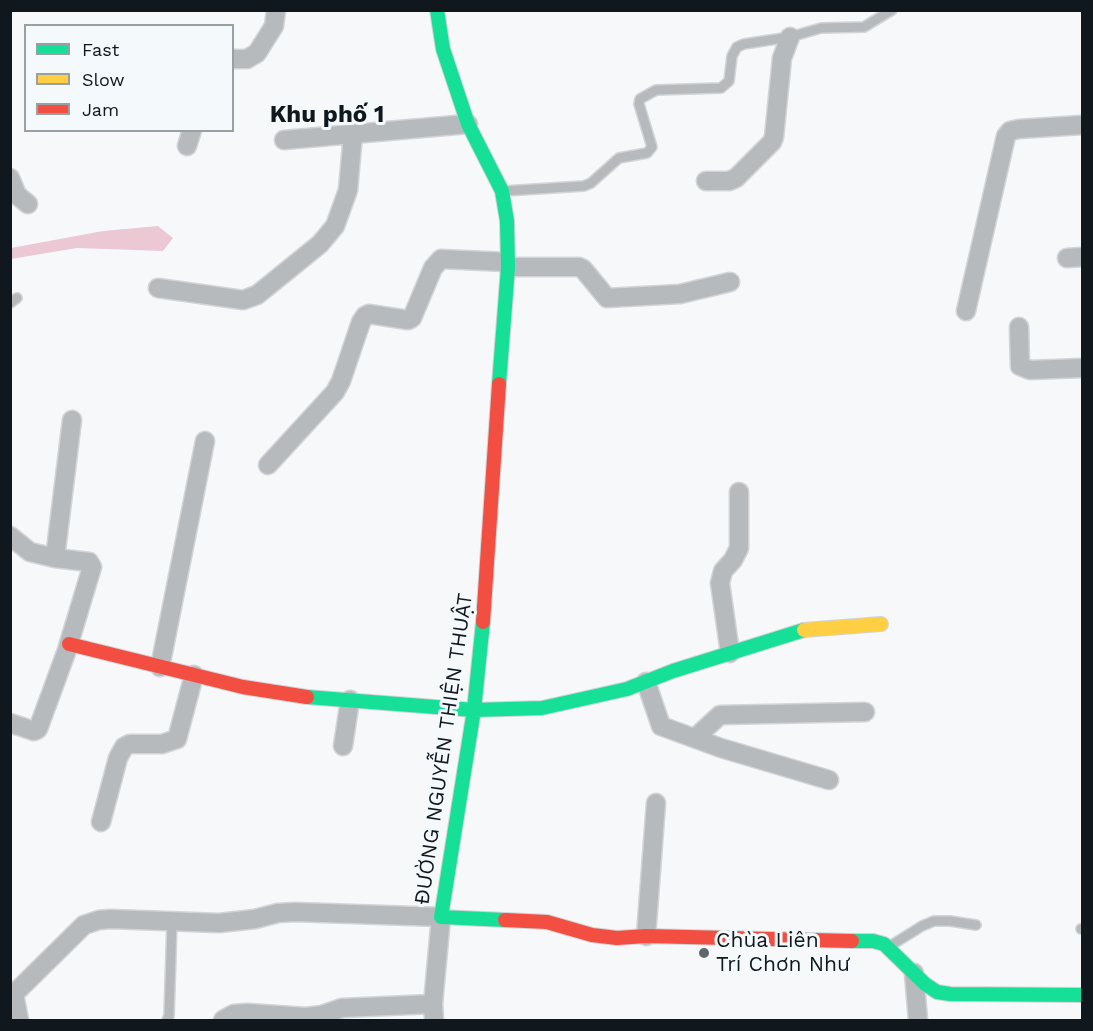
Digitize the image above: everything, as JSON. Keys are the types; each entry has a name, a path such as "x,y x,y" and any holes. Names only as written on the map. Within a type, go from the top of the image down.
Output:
{"street":[{"path":"234,59 247,59 257,53 274,26 276,10"},
{"name":"ĐƯỜNG NGUYỄN THIỆN THUẬT","path":"437,10 443,49 468,124 502,191 507,221 508,264 492,472 486,596 474,710 441,917 547,922 600,936 618,938 646,936 861,939 884,944 925,984 937,992 1083,995"},
{"path":"706,181 729,181 736,178 772,142 782,58 790,38"},
{"path":"284,140 468,124"},
{"path":"966,311 1006,136 1010,131 1019,129 1083,125"},
{"path":"158,288 243,300 257,295 320,244 335,226 348,190 353,134"},
{"path":"10,178 17,195 28,204"},
{"path":"268,465 335,392 365,316 369,314 408,320 412,318 433,268 441,259 579,267 607,298 680,294 730,282"},
{"path":"1018,327 1020,366 1030,370 1083,368"},
{"path":"55,558 72,420"},
{"path":"160,667 205,441"},
{"path":"730,653 720,583 723,571 733,560 739,548 739,492"},
{"path":"10,536 30,552 89,562 92,567 69,644 38,729 34,731 10,723"},
{"path":"69,644 243,687 298,696 474,710 542,708 627,689 804,630 881,624"},
{"path":"101,822 118,758 124,747 130,744 162,744 177,739 194,675"},
{"path":"646,681 661,726 759,760 830,780"},
{"path":"343,746 350,700"},
{"path":"695,738 720,715 865,712"},
{"path":"646,936 656,803"},
{"path":"19,1020 12,993 84,924 99,920 219,923 255,919 278,913 441,917 433,1012 359,1014 342,1008 322,1015 306,1017 247,1013 234,1014 223,1020"},
{"path":"914,973 918,1020"}],"lane":[{"path":"502,191 584,186 591,183 619,158 647,153 652,147 639,104 642,97 661,89 721,88 729,81 732,56 737,47 790,38 821,28 864,27 892,10"},
{"path":"888,947 934,921 976,925"},
{"path":"167,1020 172,922"}],"shaded area":[{"path":"158,226 173,238 163,251 77,248 11,259 11,248 103,231"}],"traffic: fast":[{"path":"437,10 443,49 468,124 502,191 507,221 508,267 499,384"},
{"path":"483,622 474,710 441,917 505,920"},
{"path":"307,697 474,710 542,708 627,689 673,671 804,630"},
{"path":"852,941 873,941 884,944 925,984 937,992 1082,995"}],"traffic: slow":[{"path":"804,630 881,624"}],"traffic: jam":[{"path":"483,622 499,384"},
{"path":"69,644 243,687 307,697"},
{"path":"505,920 547,922 592,935 617,938 646,936 852,941"}],"place":[{"name":"Chùa Liên Trí Chơn Như","path":"704,953"}],"district":[{"name":"Khu phố 1","path":"327,115"}]}
